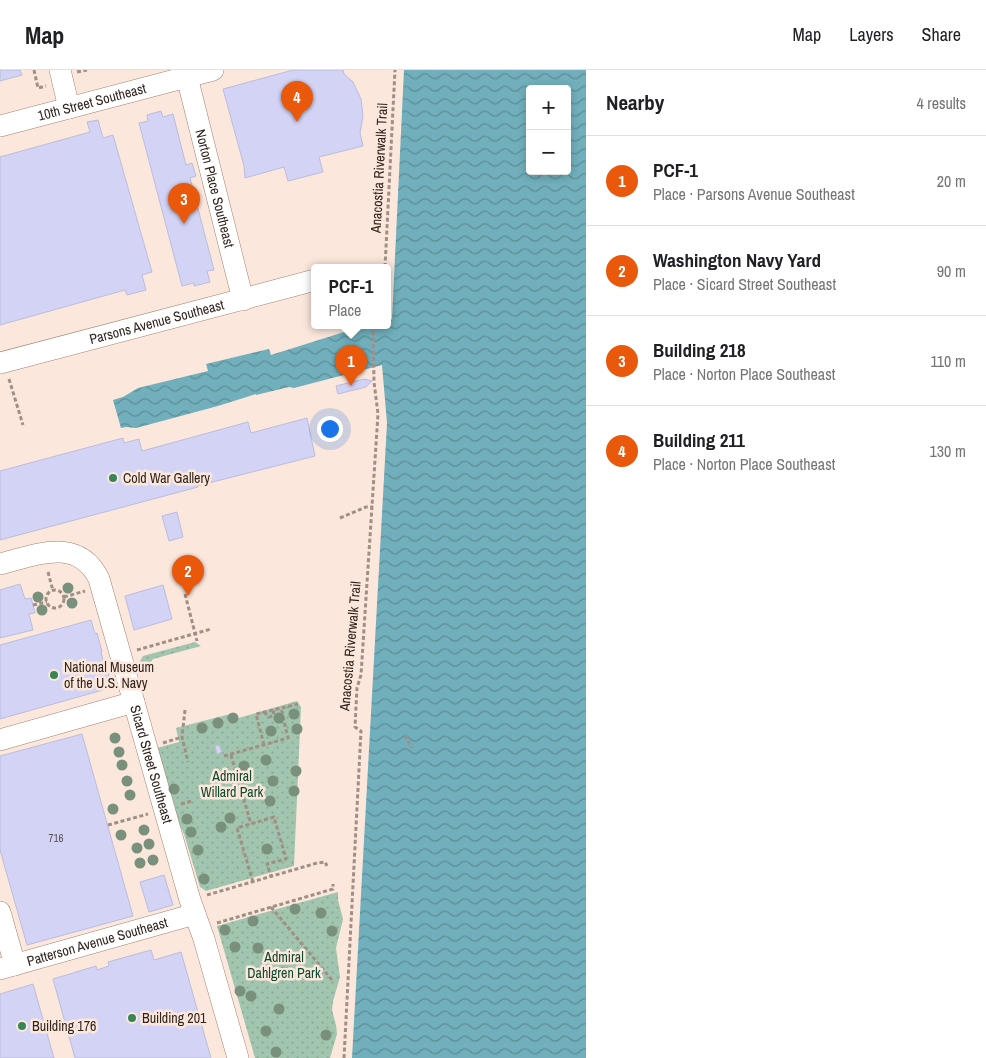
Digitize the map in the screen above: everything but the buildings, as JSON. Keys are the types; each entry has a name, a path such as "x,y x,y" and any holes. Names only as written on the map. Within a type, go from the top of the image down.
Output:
{"street":[{"path":"60,70 69,108"},
{"name":"10th Street Southeast","path":"0,126 213,70"},
{"name":"Norton Place Southeast","path":"187,77 242,300"},
{"name":"Parsons Avenue Southeast","path":"4,371 311,281"},
{"name":"Sicard Street Southeast","path":"0,564 45,552 58,551 77,555 88,563 99,579 190,900 204,940 238,1058"},
{"path":"0,740 134,702"},
{"path":"0,912 8,967"},
{"name":"Patterson Avenue Southeast","path":"8,967 195,914"}],"path":[{"path":"34,70 38,88"},
{"name":"Anacostia Riverwalk Trail","path":"385,264 395,70"},
{"name":"Anacostia Riverwalk Trail","path":"344,1058 361,731 354,727 357,688 361,676 378,414 374,382 373,329"},
{"path":"4,371 23,426"},
{"path":"340,518 372,506"},
{"path":"48,572 53,591"},
{"path":"64,597 88,590"},
{"path":"53,591 61,592 64,597 64,602 58,608 52,608 47,602 47,596 53,591"},
{"path":"185,594 198,642"},
{"path":"33,605 47,602"},
{"path":"133,651 211,629"},
{"path":"264,745 256,714 298,704"},
{"path":"224,756 288,738 281,708"},
{"path":"185,710 182,737 188,762"},
{"path":"408,736 406,738 412,748"},
{"path":"231,755 251,824"},
{"path":"108,825 146,814"},
{"path":"252,882 237,828 274,817 286,859 267,864 271,876"},
{"path":"206,895 317,863 326,862 327,866"},
{"path":"213,924 333,889 333,884"},
{"path":"271,907 332,980"}],"green space":[{"path":"195,642 201,646 153,659 146,670 140,672 138,665 143,656"},
{"name":"Admiral Willard Park","path":"297,701 301,707 294,866 206,891 200,887 184,834 171,806 153,749 179,742 176,728 234,713 235,719"},
{"name":"Admiral Dahlgren Park","path":"338,892 343,919 336,948 340,977 332,1010 337,1034 330,1058 255,1058 217,926"}],"water":[{"path":"404,70 586,70 586,1058 352,1058 387,423 382,365 294,388 289,387 256,394 136,428 121,428 113,400 123,397 138,388 208,371 206,364 269,349 271,355 354,329 391,329"}],"place":[{"name":"Building 211","path":"297,122"},
{"name":"Building 218","path":"184,224"},
{"name":"PCF-1","path":"351,386"},
{"name":"Cold War Gallery","path":"113,478"},
{"name":"Washington Navy Yard","path":"188,596"},
{"name":"National Museum of the U.S. Navy","path":"54,675"},
{"name":"Building 201","path":"132,1018"},
{"name":"Building 176","path":"22,1026"}]}
